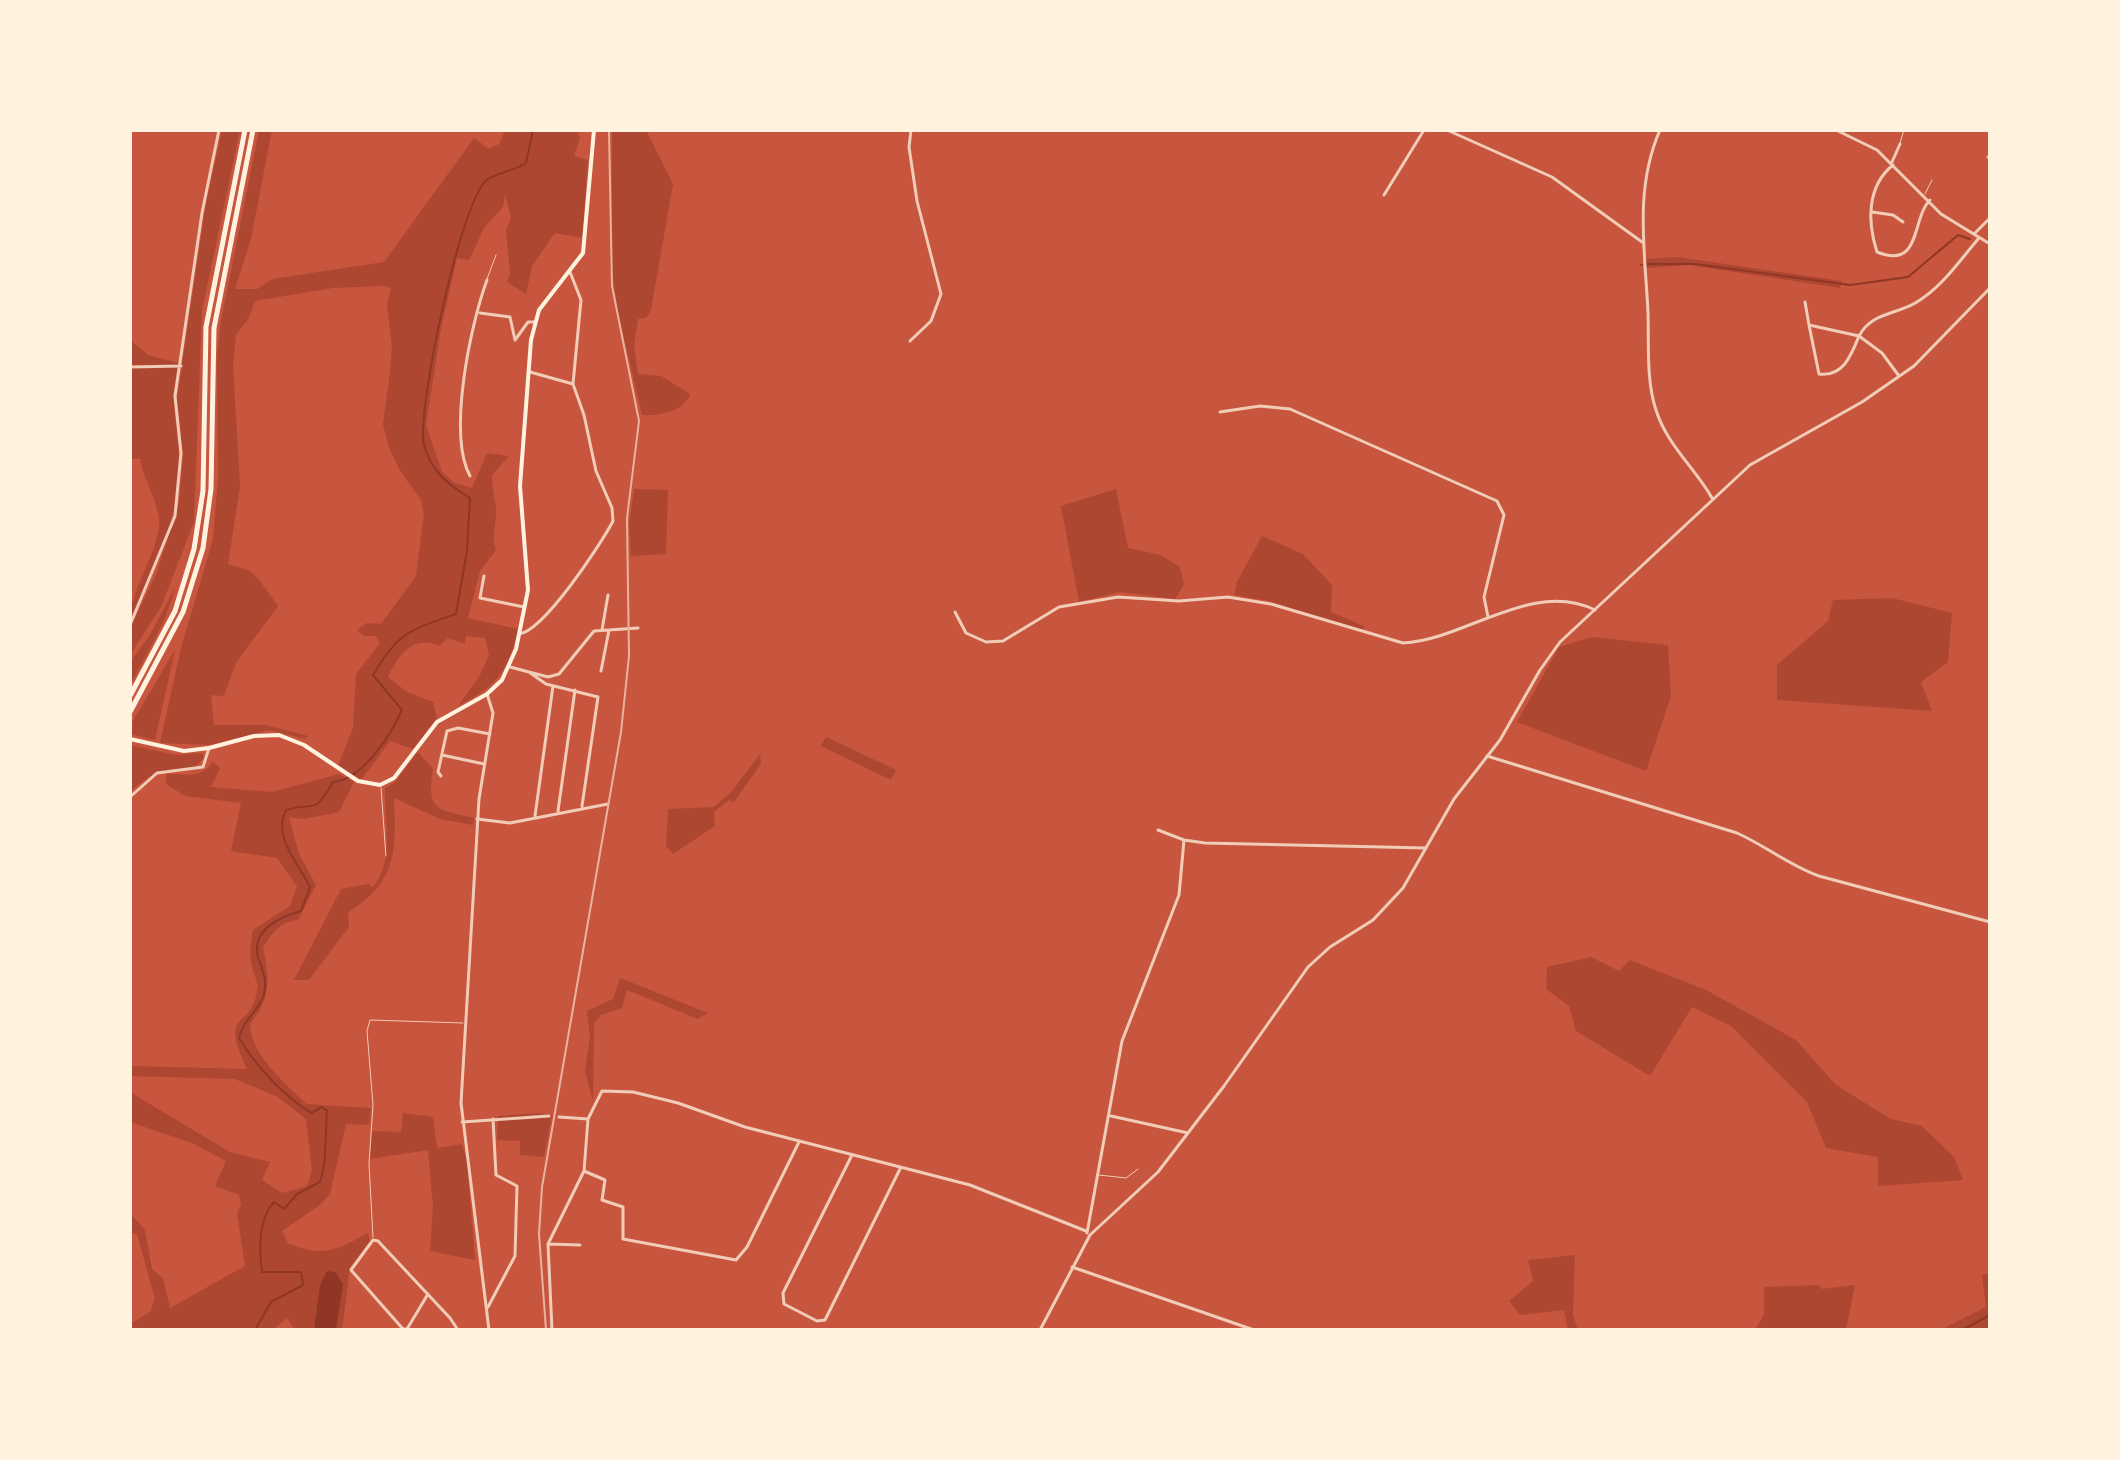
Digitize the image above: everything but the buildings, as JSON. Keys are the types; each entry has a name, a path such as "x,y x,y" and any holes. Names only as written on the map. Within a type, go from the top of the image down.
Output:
{"highway":[{"path":"130,696 175,611 196,539 204,469 206,327 245,130"},
{"path":"130,712 183,612 203,548 211,489 214,328 253,130"}],"main road":[{"path":"132,740 174,750 209,748 254,736 279,735 304,745 347,776 380,785 394,778 437,722 487,694 510,667 525,607 528,574 520,486 527,371 535,322 544,303 583,253 594,130"}],"street":[{"path":"130,625 175,516 181,453 175,396 187,308 219,130"},
{"path":"910,341 931,321 941,294 917,201 909,147 911,130"},
{"path":"1384,195 1424,130"},
{"path":"1447,130 1552,177 1642,242"},
{"path":"1660,130 1646,177 1642,242 1656,409 1682,460 1712,498"},
{"path":"1836,130 1867,145 1893,164 1901,176 1925,194 1941,214 1990,244"},
{"path":"1900,144 1893,164 1877,181 1872,212 1876,250 1897,256 1918,231 1923,209 1930,200"},
{"path":"1872,212 1893,215 1903,222"},
{"path":"1974,234 1990,218"},
{"path":"1805,302 1816,370 1821,376 1834,374 1846,365 1859,336 1871,321 1918,301 1940,283 1979,238"},
{"path":"519,634 528,631 557,600 613,521 612,508 596,471 584,415 573,384 581,300 570,272"},
{"path":"470,476 460,423 468,347 487,280"},
{"path":"1088,1233 1146,1185 1188,1133 1308,967 1330,947 1362,929 1393,900 1454,799 1509,728 1548,656 1750,465 1899,376 1936,346 1990,288"},
{"path":"480,313 510,317 515,340 528,322 535,322"},
{"path":"1809,325 1859,336 1882,353 1899,376"},
{"path":"130,367 181,366"},
{"path":"527,371 573,384"},
{"path":"1220,412 1260,406 1290,409 1497,501 1504,515 1484,597 1488,617"},
{"path":"484,576 480,598 525,607"},
{"path":"602,630 608,595"},
{"path":"955,612 966,633 986,642 1003,641 1059,607 1118,597 1179,601 1246,599 1403,643 1421,642 1488,617 1539,603 1575,605 1595,610"},
{"path":"510,667 557,675 587,636 602,630 638,628"},
{"path":"601,671 609,630"},
{"path":"529,672 539,681 598,699 582,806"},
{"path":"535,816 553,686"},
{"path":"558,811 575,690"},
{"path":"487,694 493,710 477,819 462,1122 489,1330"},
{"path":"441,776 448,730 458,728 490,734"},
{"path":"130,797 157,773 203,767 209,748"},
{"path":"442,755 484,764"},
{"path":"1487,756 1737,833 1767,847 1802,871 1990,922"},
{"path":"477,819 510,823 582,806 608,804"},
{"path":"1158,830 1184,840 1426,848"},
{"path":"1040,1330 1088,1233 1122,1041 1179,895 1184,840"},
{"path":"552,1330 548,1244 584,1171 588,1119 600,1093 619,1091 678,1103 719,1119 970,1185 1088,1233"},
{"path":"462,1122 549,1116"},
{"path":"1111,1116 1188,1133"},
{"path":"559,1117 588,1119"},
{"path":"488,1307 515,1256 517,1224 517,1186 498,1179 495,1173 493,1119"},
{"path":"584,1171 605,1180 602,1200 623,1207 622,1237 626,1241 736,1260 747,1247 799,1141"},
{"path":"852,1155 781,1300 817,1321 825,1320 900,1169"},
{"path":"428,1294 407,1329 403,1329 351,1270 373,1240 378,1241 428,1294 458,1330"},
{"path":"548,1244 580,1245"},
{"path":"1072,1267 1254,1330"}],"lane":[{"path":"1900,144 1904,130"},
{"path":"1925,194 1932,180"},
{"path":"487,280 496,255"},
{"path":"380,785 386,856"},
{"path":"373,1240 369,1164 373,1105 367,1031 370,1020 465,1023"},
{"path":"1099,1175 1126,1178 1138,1169"}],"shaded area":[{"path":"222,130 240,130 202,311 194,522 161,607 130,655 130,628 156,575 179,503 183,454 177,399 206,203"},
{"path":"259,130 272,130 251,239 235,289 257,289 272,279 384,262 474,138 489,149 499,144 505,130 576,130 580,138 574,156 588,160 582,238 555,233 532,266 526,294 507,282 510,273 506,230 511,218 505,194 503,207 484,228 469,260 457,258 441,329 426,425 442,472 455,483 472,488 487,453 509,456 492,475 496,550 480,571 468,618 518,629 510,657 492,684 458,706 479,677 489,655 485,638 466,636 465,644 448,638 439,646 421,643 408,649 388,677 407,692 433,702 437,718 413,749 390,741 361,780 338,766 353,728 356,674 380,643 376,636 364,636 357,630 367,623 381,624 416,576 424,514 421,500 400,471 388,445 383,424 392,346 387,305 391,288 383,286 333,288 255,301 249,318 236,335 233,364 240,487 228,564 248,570 258,578 278,606 236,663 224,696 211,695 214,725 266,725 308,736 306,739 269,730 211,745 160,743 181,648 213,539 218,476 217,362 220,326"},
{"path":"612,130 646,130 673,184 651,310 646,318 638,319 634,346 638,374 661,376 690,394 677,409 663,414 642,415 619,317 612,271"},
{"path":"1677,257 1842,281 1840,288 1689,265 1646,268 1646,259"},
{"path":"130,340 148,355 178,363 173,395 179,458 174,509 162,551 130,622 134,598 157,539 159,518 140,459 130,459"},
{"path":"634,489 668,490 666,554 631,556 629,526"},
{"path":"1116,489 1128,548 1161,555 1180,567 1184,584 1175,599 1119,592 1079,602 1061,506"},
{"path":"1262,536 1303,554 1332,585 1331,612 1364,626 1363,631 1269,601 1234,595 1237,582"},
{"path":"176,586 164,621 130,686 130,662 150,635"},
{"path":"1892,598 1952,613 1948,662 1921,682 1932,711 1777,700 1777,665 1828,621 1833,600"},
{"path":"1592,637 1668,645 1671,696 1646,771 1517,722 1559,647"},
{"path":"175,650 155,740 130,734 130,726"},
{"path":"826,737 896,770 891,780 821,746"},
{"path":"130,745 176,755 202,753 204,758 191,770 165,771 151,776 130,792"},
{"path":"418,752 433,769 433,801 443,810 474,818 473,825 440,819 394,798 394,849 385,876 377,889 348,912 349,927 309,980 294,980 341,889 368,884 373,887 380,876 387,840 385,788 394,783"},
{"path":"760,754 761,764 734,802 729,800 714,812 715,826 673,854 666,846 668,809 714,807 732,791"},
{"path":"213,762 220,768 211,787 272,792 339,774 354,782 339,812 304,819 289,817 299,854 316,885 298,920 278,929 263,947 267,988 262,1006 250,1024 256,1047 263,1058 306,1104 371,1108 369,1125 346,1124 330,1194 320,1205 282,1231 288,1243 321,1251 338,1248 368,1233 370,1241 350,1267 342,1330 295,1330 287,1318 273,1330 130,1330 130,1324 150,1312 155,1299 137,1234 130,1233 130,1213 145,1230 152,1269 163,1278 170,1308 245,1266 237,1213 241,1204 239,1195 215,1186 226,1161 192,1143 130,1122 130,1092 230,1152 270,1162 262,1180 282,1193 307,1186 312,1170 306,1119 276,1096 235,1079 130,1076 130,1066 247,1069 235,1036 239,1022 254,1004 257,991 251,957 253,930 290,906 297,886 277,858 231,851 241,803 185,796 166,784 166,774 198,773"},
{"path":"1591,957 1619,971 1630,960 1706,990 1796,1040 1836,1085 1891,1119 1922,1126 1954,1157 1963,1180 1878,1186 1878,1157 1826,1148 1807,1102 1731,1026 1692,1007 1650,1076 1576,1031 1569,1006 1546,989 1547,967"},
{"path":"620,978 708,1013 698,1019 627,990 622,1008 601,1015 594,1023 593,1101 585,1071 590,1037 587,1011 613,999"},
{"path":"403,1113 433,1117 437,1148 462,1144 467,1162 475,1260 430,1251 433,1207 428,1150 370,1159 372,1131 401,1132"},
{"path":"552,1115 544,1157 520,1155 520,1141 497,1140 498,1116"},
{"path":"1575,1255 1573,1315 1578,1330 1568,1330 1564,1310 1520,1315 1509,1301 1533,1281 1528,1260"},
{"path":"327,1271 335,1272 343,1284 336,1330 314,1330 320,1285"},
{"path":"1990,1273 1990,1330 1940,1330 1986,1307 1982,1275"},
{"path":"1819,1285 1822,1289 1855,1285 1846,1330 1755,1330 1764,1314 1764,1287"}],"waterway":[{"path":"255,1330 271,1302 303,1285 301,1272 262,1272 262,1226 274,1202 284,1209 297,1194 320,1182 327,1111 322,1107 311,1113 280,1089 239,1038 259,1006 265,989 258,957 259,939 276,921 301,911 310,887 288,849 282,830 283,820 286,810 318,803 333,782 354,773 374,755 402,710 373,675 390,650 407,634 456,614 467,551 470,498 441,476 427,454 423,425 427,393 443,308 476,196 487,180 526,163 533,130"},
{"path":"1646,264 1695,264 1850,285 1908,277 1958,235 1970,239"},
{"path":"1962,1330 1990,1315"},
{"path":"144,1330 156,1330"}],"railway":[{"path":"546,1330 539,1234 542,1187 621,732 629,656 627,518 639,421 612,286 609,130"}]}
